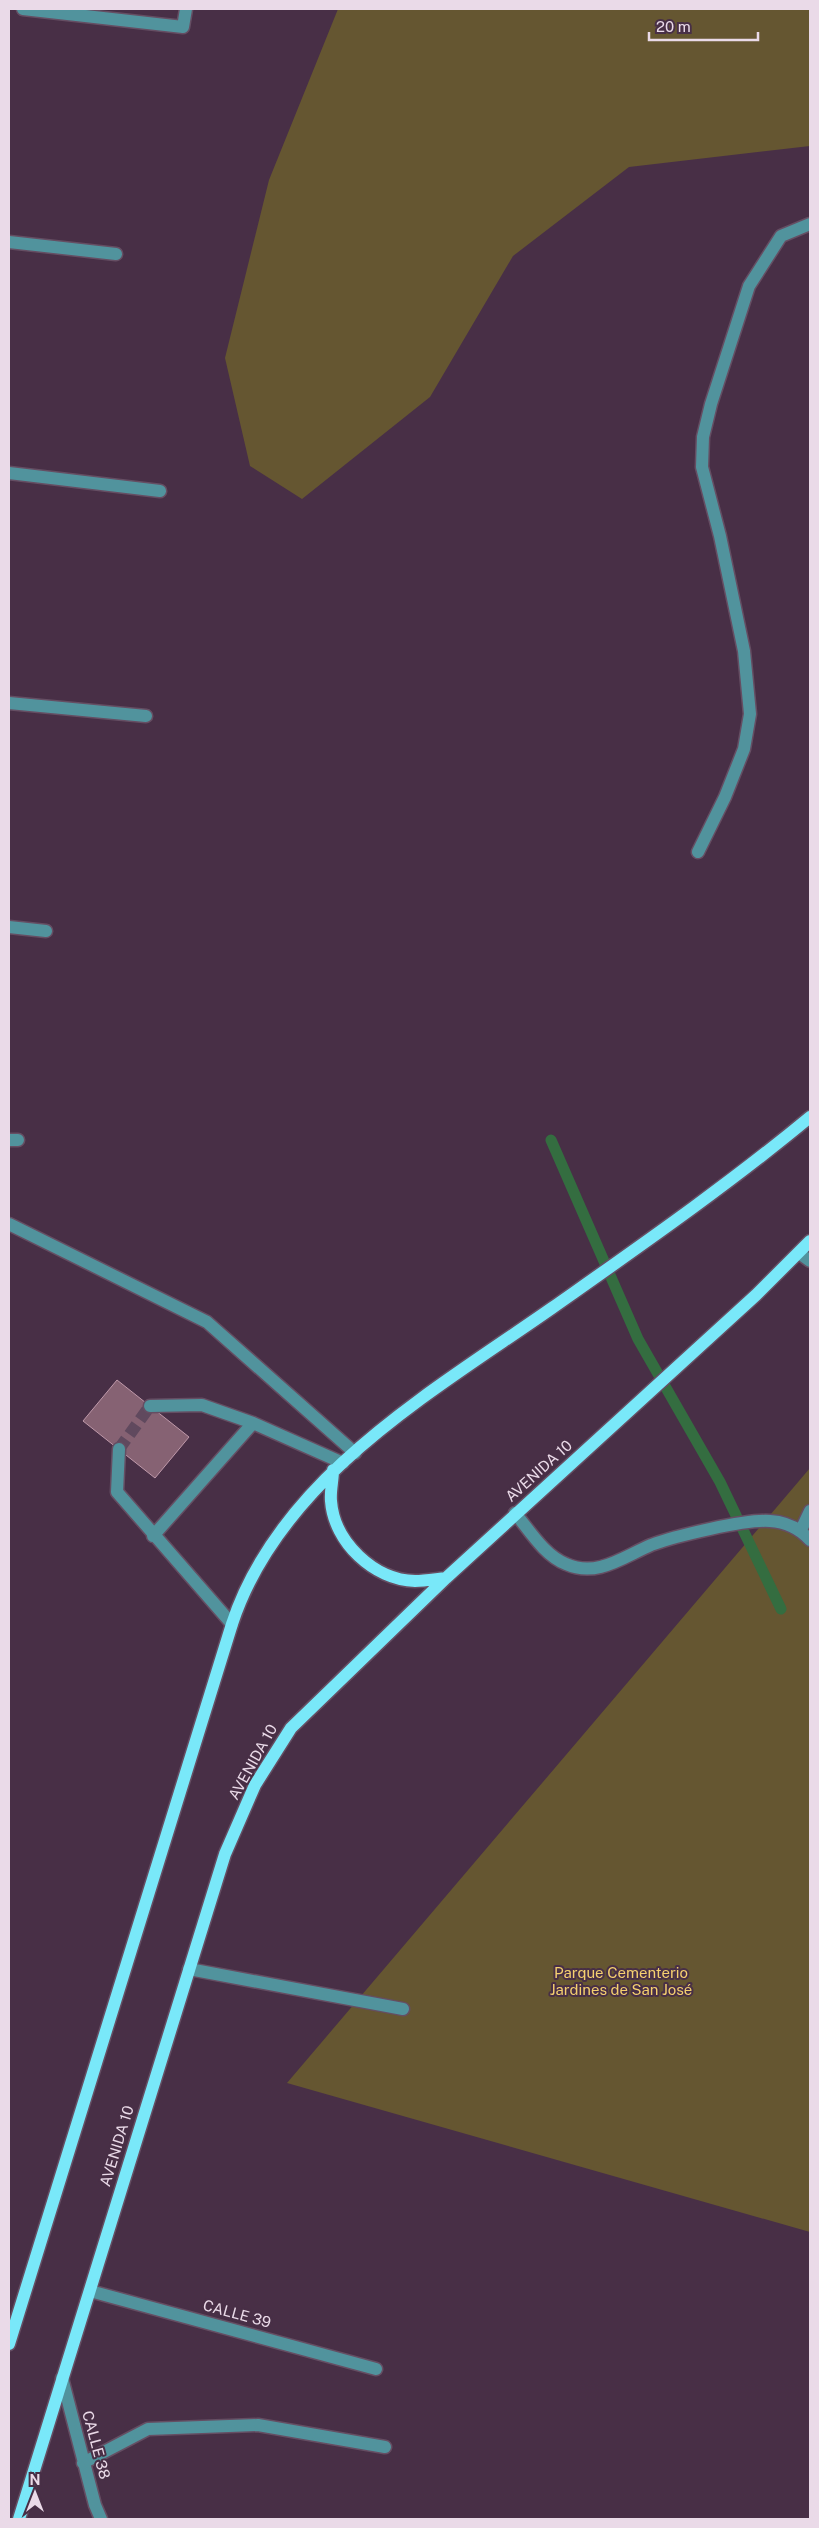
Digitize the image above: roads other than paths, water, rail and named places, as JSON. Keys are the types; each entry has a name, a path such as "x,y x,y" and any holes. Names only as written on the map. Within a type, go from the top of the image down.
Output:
{"main road":[{"path":"9,2344 232,1624 260,1558 292,1515 338,1467 414,1405 701,1203 810,1117"},
{"name":"AVENIDA 10","path":"19,2519 225,1854 255,1785 291,1728 446,1578 756,1295 810,1240"},
{"path":"338,1467 331,1502 340,1531 358,1557 384,1574 392,1576 415,1581 446,1578"}],"street":[{"path":"23,9 183,27 186,9"},
{"path":"698,852 725,797 744,749 750,714 744,651 720,536 702,467 703,438 749,286 781,236 810,224"},
{"path":"9,242 116,254"},
{"path":"9,473 160,491"},
{"path":"9,703 146,716"},
{"path":"9,927 46,931"},
{"path":"9,1224 207,1322 355,1453"},
{"path":"799,1253 810,1261"},
{"path":"150,1406 202,1406 253,1424 338,1467"},
{"path":"154,1536 253,1424"},
{"path":"119,1449 117,1492 232,1624"},
{"path":"801,1530 810,1511"},
{"path":"515,1514 554,1557 580,1569 595,1570 654,1545 731,1525 771,1521 801,1530 810,1540"},
{"path":"189,1969 403,2009"},
{"name":"CALLE 39","path":"90,2291 376,2369"},
{"name":"CALLE 38","path":"62,2378 100,2519"},
{"path":"84,2463 148,2429 258,2425 386,2447"}],"waterway":[{"path":"551,1140 638,1339 720,1482 781,1609"}],"tunnel":[{"path":"119,1449 150,1406"}],"park label":[{"name":"Parque Cementerio Jardines de San José","path":"621,1982"}]}
